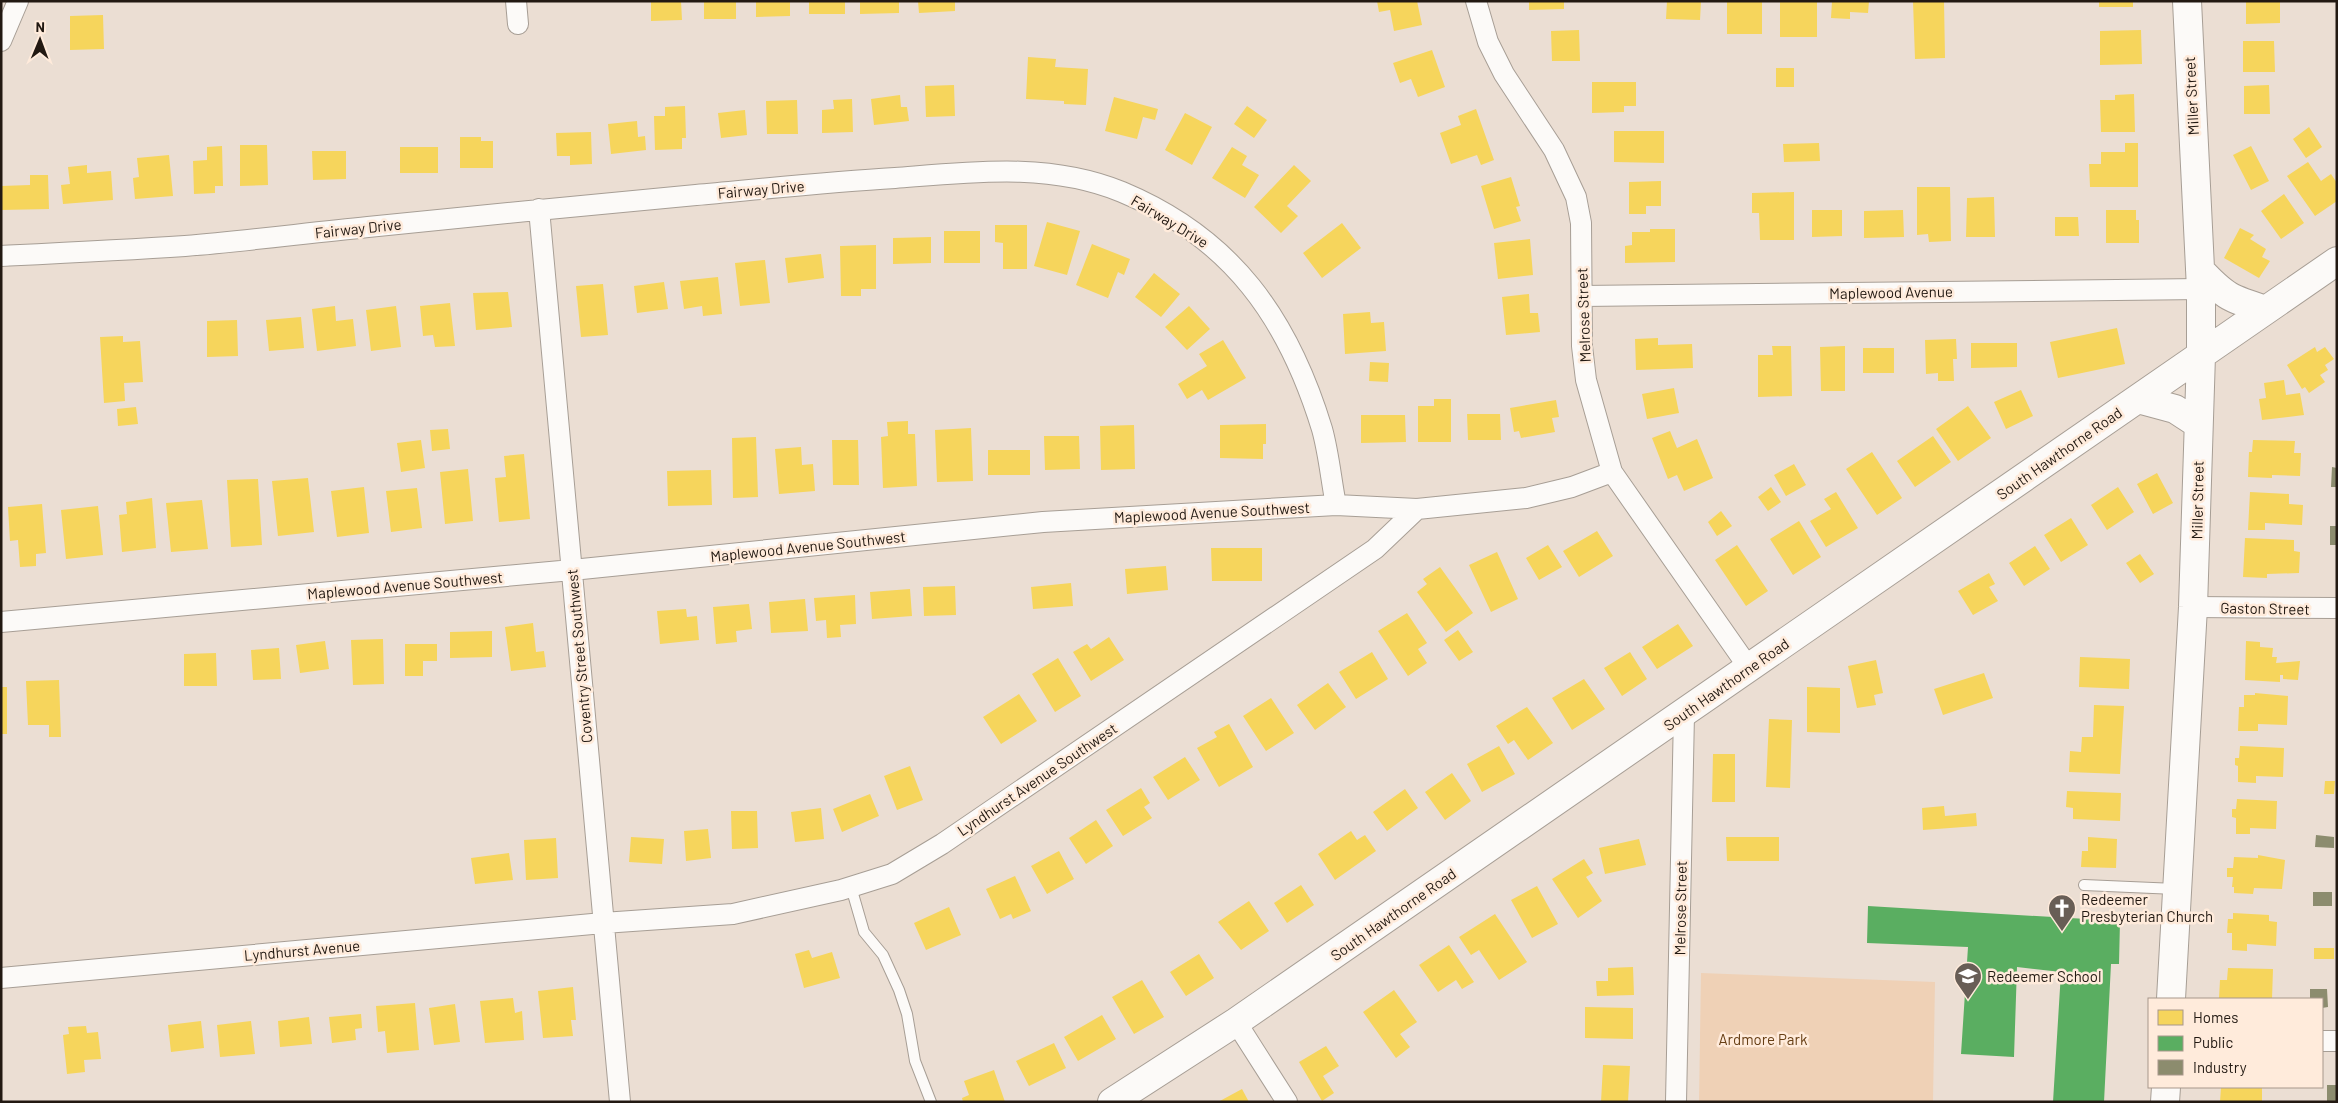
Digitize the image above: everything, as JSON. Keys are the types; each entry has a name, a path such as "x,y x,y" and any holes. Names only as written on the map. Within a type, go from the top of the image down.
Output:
{"main road":[{"name":"Miller Street","path":"2171,998 2193,607 2201,355 2200,280 2187,1"},
{"name":"South Hawthorne Road","path":"1112,1102 1236,1022 2337,261"},
{"path":"2200,280 2234,300 2266,310"},
{"path":"2138,399 2176,410 2198,424"},
{"path":"2165,1102 2166,1088"}],"street":[{"path":"1,41 18,1"},
{"path":"516,1 518,24"},
{"name":"Melrose Street","path":"1476,1 1488,42 1504,74 1554,150 1576,197 1581,223 1582,346 1586,380 1612,472 1749,668"},
{"name":"Fairway Drive","path":"1,256 187,246 539,209 824,183 1011,172 1065,176 1091,181 1124,193 1164,214 1209,244 1236,268 1269,310 1302,374 1320,424 1336,505"},
{"name":"Coventry Street Southwest","path":"539,209 620,1102"},
{"name":"Maplewood Avenue","path":"1582,296 2200,280"},
{"name":"Maplewood Avenue Southwest","path":"1,622 572,570 1043,522 1336,505 1417,509 1526,498 1572,487 1612,472"},
{"name":"Lyndhurst Avenue Southwest","path":"603,923 733,914 850,887 892,874 942,844 1375,549 1417,509"},
{"name":"Gaston Street","path":"2193,607 2337,608"},
{"name":"Melrose Street","path":"1676,1102 1684,714"},
{"name":"Lyndhurst Avenue","path":"1,978 603,923"},
{"path":"1236,1022 1287,1102"},
{"path":"2323,1041 2337,1042"}],"lane":[{"path":"2084,885 2177,889"},
{"path":"850,887 864,932 884,955 899,990 907,1014 915,1061 931,1102"}],"green space":[{"name":"Ardmore Park","path":"1701,973 1935,982 1933,1102 1699,1102"}],"building: Homes":[{"path":"651,1 681,1 682,20 651,21"},
{"path":"704,1 736,1 736,19 704,19"},
{"path":"756,1 790,1 790,16 756,17"},
{"path":"809,1 845,1 845,14 809,14"},
{"path":"860,1 899,1 899,13 860,14"},
{"path":"918,1 955,1 955,11 919,13"},
{"path":"1377,1 1417,1 1422,25 1394,31 1390,10 1379,12"},
{"path":"1529,1 1564,1 1564,9 1529,10"},
{"path":"1667,1 1701,1 1700,20 1666,19"},
{"path":"1727,1 1762,1 1762,34 1727,34"},
{"path":"1780,1 1817,1 1817,37 1780,37"},
{"path":"1832,1 1869,1 1868,13 1850,12 1850,19 1831,18"},
{"path":"1913,1 1944,1 1945,58 1915,59"},
{"path":"2099,1 2133,1 2133,7 2099,7"},
{"path":"2246,1 2280,1 2280,23 2246,24"},
{"path":"103,15 104,49 70,50 70,16"},
{"path":"1579,30 1580,61 1552,61 1551,31"},
{"path":"2141,30 2142,64 2100,65 2100,31"},
{"path":"2243,41 2274,41 2275,72 2243,72"},
{"path":"1432,50 1445,87 1418,97 1411,79 1400,83 1393,63"},
{"path":"1028,57 1056,59 1055,67 1088,69 1086,105 1064,104 1064,101 1026,99"},
{"path":"1776,68 1794,68 1794,87 1776,87"},
{"path":"1592,82 1636,82 1636,106 1624,106 1624,112 1592,113"},
{"path":"954,85 955,116 926,117 925,86"},
{"path":"2269,85 2270,114 2244,114 2244,86"},
{"path":"2134,94 2135,132 2101,132 2100,100 2115,100 2115,95"},
{"path":"900,95 901,107 907,107 909,121 874,125 871,99"},
{"path":"1114,97 1158,109 1155,120 1143,117 1137,139 1105,131"},
{"path":"852,99 853,132 822,133 822,110 834,109 833,100"},
{"path":"797,100 798,134 767,134 766,101"},
{"path":"685,106 686,138 682,138 682,149 655,150 654,116 665,116 665,107"},
{"path":"1247,106 1267,120 1254,138 1234,124"},
{"path":"1476,109 1494,160 1481,165 1477,155 1451,164 1440,133 1461,125 1458,116"},
{"path":"745,110 747,135 721,138 718,113"},
{"path":"1185,113 1212,127 1192,165 1165,150"},
{"path":"637,121 638,137 645,136 646,150 611,154 608,124"},
{"path":"2309,127 2322,147 2306,158 2293,139"},
{"path":"1614,131 1664,131 1664,163 1614,162"},
{"path":"591,132 592,164 570,165 570,156 557,156 556,133"},
{"path":"460,137 481,137 481,141 493,141 493,168 460,168"},
{"path":"1819,143 1820,161 1784,162 1783,144"},
{"path":"2125,143 2138,143 2138,187 2090,187 2089,164 2101,164 2101,152 2125,152"},
{"path":"240,145 267,145 268,185 240,186"},
{"path":"222,146 223,186 215,186 215,193 194,194 193,161 207,160 207,147"},
{"path":"2251,146 2269,181 2251,190 2233,155"},
{"path":"400,147 438,147 438,173 400,173"},
{"path":"1232,147 1247,156 1242,165 1259,175 1245,198 1212,178"},
{"path":"312,151 346,151 346,179 313,180"},
{"path":"169,155 173,196 135,199 133,178 139,177 137,158"},
{"path":"2308,162 2321,181 2331,174 2337,183 2337,201 2315,216 2287,176"},
{"path":"87,165 87,173 111,171 113,200 63,204 61,185 70,184 68,167"},
{"path":"1294,165 1311,181 1287,206 1298,216 1281,233 1254,207"},
{"path":"30,175 48,175 49,209 1,210 1,186 30,185"},
{"path":"1511,177 1520,206 1516,207 1521,221 1494,229 1481,186"},
{"path":"1661,181 1661,206 1646,206 1646,214 1629,214 1629,182"},
{"path":"1917,187 1950,187 1951,241 1929,242 1928,234 1917,235"},
{"path":"1794,192 1794,240 1760,240 1759,213 1752,213 1752,193"},
{"path":"2284,194 2304,223 2281,239 2261,211"},
{"path":"1994,197 1995,237 1966,237 1967,198"},
{"path":"1812,210 1842,210 1842,236 1812,237"},
{"path":"1903,210 1904,237 1864,238 1864,211"},
{"path":"2106,210 2136,210 2136,220 2139,220 2139,243 2106,243"},
{"path":"2055,217 2078,217 2079,236 2055,236"},
{"path":"1047,222 1080,231 1067,275 1034,266"},
{"path":"1342,223 1361,248 1322,278 1303,253"},
{"path":"995,225 1027,225 1027,269 1003,269 1003,243 995,242"},
{"path":"2240,228 2254,235 2250,239 2266,249 2262,257 2270,261 2259,278 2224,258"},
{"path":"1650,229 1675,229 1675,262 1625,263 1625,246 1632,245 1632,232 1650,232"},
{"path":"944,231 980,231 980,263 944,263"},
{"path":"931,237 931,263 893,264 893,238"},
{"path":"1530,239 1533,275 1498,279 1494,243"},
{"path":"1092,244 1130,259 1124,275 1118,272 1108,298 1076,285"},
{"path":"876,245 876,289 861,289 861,296 841,296 840,246"},
{"path":"821,254 824,278 788,283 785,258"},
{"path":"765,260 770,303 740,306 735,263"},
{"path":"1154,273 1180,294 1161,317 1135,297"},
{"path":"718,277 722,314 703,316 702,306 684,309 680,281"},
{"path":"664,282 668,309 637,313 634,286"},
{"path":"603,284 608,335 581,337 576,286"},
{"path":"508,292 512,327 476,330 473,293"},
{"path":"1529,294 1530,313 1538,313 1540,332 1506,335 1502,297"},
{"path":"450,303 455,346 435,347 433,335 423,336 420,306"},
{"path":"335,306 336,321 353,319 356,346 317,351 312,309"},
{"path":"396,306 401,347 371,351 366,310"},
{"path":"1189,306 1210,329 1187,350 1165,327"},
{"path":"1370,312 1371,323 1384,322 1386,351 1345,354 1343,314"},
{"path":"301,317 304,348 269,351 266,320"},
{"path":"237,320 238,356 207,357 207,321"},
{"path":"2117,328 2125,364 2058,378 2050,342"},
{"path":"123,336 123,342 140,341 143,382 124,383 125,401 104,403 100,337"},
{"path":"1658,338 1658,345 1692,344 1693,368 1636,370 1635,339"},
{"path":"1956,339 1957,359 1953,359 1954,381 1938,381 1938,373 1926,374 1925,340"},
{"path":"1223,340 1246,378 1208,400 1202,390 1187,399 1178,384 1207,366 1199,354"},
{"path":"1971,343 2017,343 2017,367 1971,368"},
{"path":"1772,346 1791,346 1792,396 1758,397 1758,355 1773,355"},
{"path":"1845,346 1845,391 1821,391 1820,347"},
{"path":"2315,347 2317,352 2325,347 2334,359 2325,365 2328,370 2320,375 2325,382 2309,393 2305,387 2302,389 2287,365"},
{"path":"1863,348 1894,348 1894,373 1863,373"},
{"path":"1370,362 1389,363 1388,382 1369,381"},
{"path":"2284,380 2286,395 2300,393 2304,415 2262,420 2259,399 2266,398 2264,383"},
{"path":"1674,388 1679,413 1647,419 1642,394"},
{"path":"2021,390 2033,416 2006,429 1994,402"},
{"path":"1434,399 1451,399 1451,442 1418,442 1418,406 1434,406"},
{"path":"1556,400 1559,417 1552,418 1555,432 1521,438 1519,431 1514,432 1510,408"},
{"path":"1968,406 1991,438 1958,461 1936,429"},
{"path":"136,407 138,424 118,426 117,409"},
{"path":"1467,414 1500,414 1501,440 1468,440"},
{"path":"1361,415 1405,415 1406,442 1361,443"},
{"path":"908,421 908,434 915,434 917,486 883,488 881,437 888,436 887,422"},
{"path":"1266,424 1266,444 1263,444 1263,459 1220,458 1220,425"},
{"path":"1134,425 1135,469 1101,470 1100,426"},
{"path":"971,428 973,481 937,482 935,430"},
{"path":"448,429 450,449 432,451 430,430"},
{"path":"1670,431 1677,448 1697,439 1713,478 1684,491 1677,475 1668,479 1652,438"},
{"path":"1044,436 1079,436 1080,469 1045,470"},
{"path":"1933,436 1951,462 1915,487 1897,461"},
{"path":"756,437 758,497 733,498 732,438"},
{"path":"421,440 425,468 401,472 397,443"},
{"path":"832,440 858,440 859,485 833,485"},
{"path":"2253,440 2295,441 2294,453 2301,453 2300,476 2272,475 2272,478 2248,477 2249,452 2252,452"},
{"path":"801,447 802,465 813,464 815,491 779,494 775,449"},
{"path":"988,450 1030,450 1030,475 988,475"},
{"path":"1872,452 1902,498 1877,515 1846,469"},
{"path":"524,454 530,519 499,522 495,478 506,477 504,456"},
{"path":"1794,464 1806,485 1786,496 1774,475"},
{"path":"468,469 473,521 445,524 440,472"},
{"path":"711,470 712,505 668,506 667,471"},
{"path":"2157,473 2173,503 2153,514 2137,484"},
{"path":"308,478 314,532 278,536 272,481"},
{"path":"258,479 262,545 231,547 227,480"},
{"path":"364,487 369,533 337,537 331,491"},
{"path":"1771,487 1781,502 1768,511 1758,497"},
{"path":"2118,487 2134,512 2107,530 2091,505"},
{"path":"417,488 422,528 391,532 386,491"},
{"path":"1836,492 1858,528 1826,547 1810,521 1831,509 1824,499"},
{"path":"2250,492 2289,494 2289,504 2303,505 2302,525 2265,523 2265,530 2248,530"},
{"path":"152,498 156,548 122,552 119,515 127,514 126,502"},
{"path":"202,500 208,549 171,552 166,503"},
{"path":"42,504 46,553 36,554 36,566 20,567 18,540 10,541 8,507"},
{"path":"98,506 103,555 66,559 61,510"},
{"path":"1721,511 1732,526 1717,536 1708,522"},
{"path":"2071,518 2088,545 2061,562 2044,535"},
{"path":"1799,521 1821,557 1793,575 1770,539"},
{"path":"1597,531 1613,556 1579,577 1563,551"},
{"path":"2245,538 2294,540 2294,551 2300,552 2299,573 2267,574 2267,578 2243,577"},
{"path":"1548,545 1562,567 1539,580 1526,558"},
{"path":"1737,545 1768,591 1746,606 1715,560"},
{"path":"2035,546 2050,569 2024,586 2009,563"},
{"path":"1211,548 1262,548 1262,581 1212,581"},
{"path":"1497,552 1518,599 1491,612 1469,565"},
{"path":"2140,554 2154,574 2140,583 2126,563"},
{"path":"1166,566 1168,590 1127,594 1125,569"},
{"path":"1440,567 1473,613 1446,632 1417,592 1427,584 1423,579"},
{"path":"1989,573 1995,584 1989,587 1998,601 1973,615 1958,591"},
{"path":"1071,583 1073,606 1033,609 1031,587"},
{"path":"955,586 956,615 924,616 923,587"},
{"path":"910,589 912,616 872,619 870,592"},
{"path":"855,595 856,624 840,625 841,637 827,638 826,620 816,621 814,598"},
{"path":"805,599 808,631 771,633 769,602"},
{"path":"749,604 752,629 736,631 737,642 716,644 713,607"},
{"path":"686,609 687,617 697,616 699,640 660,644 657,611"},
{"path":"1407,613 1427,643 1418,649 1427,663 1408,676 1378,631"},
{"path":"533,623 536,652 544,651 546,667 511,671 505,627"},
{"path":"1678,624 1693,646 1657,669 1642,647"},
{"path":"1458,630 1473,652 1459,661 1444,640"},
{"path":"492,631 492,657 450,658 450,632"},
{"path":"1109,637 1124,660 1091,681 1073,652 1087,644 1091,649"},
{"path":"383,639 384,684 353,685 351,640"},
{"path":"325,641 329,669 300,673 296,645"},
{"path":"2246,641 2260,642 2260,647 2273,648 2272,657 2277,657 2276,663 2300,661 2298,680 2283,679 2283,675 2280,675 2280,682 2245,680"},
{"path":"405,644 437,644 437,661 423,661 423,676 405,676"},
{"path":"279,648 281,679 253,680 251,650"},
{"path":"1372,652 1388,679 1356,699 1339,672"},
{"path":"1630,652 1647,679 1622,696 1604,668"},
{"path":"216,653 217,686 184,686 184,654"},
{"path":"2080,657 2130,659 2129,689 2079,687"},
{"path":"1058,658 1081,696 1055,712 1032,674"},
{"path":"1876,660 1883,693 1874,695 1876,705 1857,708 1848,666"},
{"path":"1984,673 1993,698 1943,715 1934,689"},
{"path":"1584,679 1605,709 1572,730 1552,698"},
{"path":"59,680 61,737 49,737 49,725 28,725 26,681"},
{"path":"1328,683 1346,707 1315,730 1297,705"},
{"path":"1,687 7,687 7,734 1,734"},
{"path":"1807,687 1840,688 1840,733 1807,732"},
{"path":"2255,693 2288,696 2287,725 2258,724 2258,731 2238,731 2239,707 2244,707 2244,695 2255,695"},
{"path":"1019,694 1037,721 1001,744 983,717"},
{"path":"1271,698 1294,733 1266,751 1243,716"},
{"path":"2094,705 2124,706 2120,774 2069,772 2070,751 2081,752 2082,737 2093,737"},
{"path":"1527,707 1553,743 1528,760 1514,740 1508,744 1496,726"},
{"path":"1769,719 1792,720 1790,788 1766,787"},
{"path":"1229,724 1253,767 1219,787 1197,748 1217,737 1214,732"},
{"path":"1499,746 1515,774 1482,792 1467,764"},
{"path":"2240,746 2284,748 2283,777 2256,776 2256,783 2238,782 2238,766 2235,765 2235,758 2239,758"},
{"path":"1713,754 1735,754 1735,802 1712,802"},
{"path":"1185,757 1200,780 1168,800 1153,777"},
{"path":"910,766 923,800 897,810 884,776"},
{"path":"1452,773 1471,801 1445,820 1425,792"},
{"path":"2325,781 2335,781 2334,794 2324,794"},
{"path":"1141,788 1150,803 1144,807 1152,818 1123,836 1106,810"},
{"path":"1405,789 1418,808 1387,831 1373,812"},
{"path":"2067,791 2121,793 2120,821 2073,819 2073,808 2066,807"},
{"path":"870,794 879,816 842,832 833,809"},
{"path":"2237,799 2277,801 2276,829 2250,828 2250,834 2236,834 2236,818 2232,817 2232,809 2236,809"},
{"path":"1944,806 1945,816 1976,813 1977,826 1923,830 1922,808"},
{"path":"821,808 824,839 795,842 791,812"},
{"path":"731,811 757,811 758,848 732,849"},
{"path":"1096,820 1113,846 1086,864 1069,838"},
{"path":"708,829 711,858 686,861 684,831"},
{"path":"1351,831 1357,840 1365,835 1376,851 1335,880 1318,854"},
{"path":"631,837 664,839 662,864 629,862"},
{"path":"1726,837 1779,837 1779,861 1727,861"},
{"path":"2088,837 2117,839 2116,868 2081,867 2082,851 2088,851"},
{"path":"556,838 558,878 526,880 524,840"},
{"path":"1639,839 1646,865 1605,874 1599,848"},
{"path":"1059,851 1074,879 1047,894 1031,866"},
{"path":"509,853 513,880 475,884 471,858"},
{"path":"2258,855 2285,860 2282,889 2254,888 2253,894 2234,893 2234,887 2232,887 2233,877 2227,877 2227,868 2233,868 2234,857 2258,858"},
{"path":"1584,859 1593,873 1586,877 1602,901 1578,918 1552,879"},
{"path":"1015,876 1031,911 1013,919 1011,914 1000,919 986,889"},
{"path":"1301,885 1314,905 1287,923 1274,903"},
{"path":"1537,886 1558,924 1532,938 1511,900"},
{"path":"1249,901 1269,931 1241,950 1218,922"},
{"path":"949,907 961,935 926,950 914,923"},
{"path":"2233,913 2269,915 2269,921 2277,922 2276,946 2247,944 2247,951 2232,950 2232,933 2227,933 2228,919 2233,919"},
{"path":"1495,914 1527,962 1499,980 1479,950 1471,955 1459,937"},
{"path":"1449,945 1474,982 1462,989 1456,980 1438,992 1419,965"},
{"path":"2314,948 2334,948 2334,959 2314,959"},
{"path":"809,950 812,958 832,952 840,978 804,988 795,954"},
{"path":"1199,954 1214,978 1186,996 1170,972"},
{"path":"1633,967 1634,995 1597,996 1596,981 1608,981 1608,968"},
{"path":"2228,968 2273,969 2272,998 2219,998 2220,980 2227,980"},
{"path":"1142,980 1164,1017 1134,1034 1112,997"},
{"path":"573,987 576,1020 571,1020 573,1036 543,1038 538,991"},
{"path":"1394,990 1417,1022 1400,1034 1410,1047 1396,1058 1363,1012"},
{"path":"513,998 515,1013 522,1011 524,1040 485,1043 480,1001"},
{"path":"415,1003 419,1050 387,1053 385,1031 378,1032 376,1006"},
{"path":"455,1004 460,1042 434,1045 429,1008"},
{"path":"1585,1007 1633,1008 1633,1039 1585,1038"},
{"path":"361,1014 362,1028 355,1029 356,1040 332,1043 329,1017"},
{"path":"1102,1015 1116,1039 1078,1061 1064,1037"},
{"path":"309,1017 312,1044 280,1047 278,1021"},
{"path":"201,1021 204,1048 171,1052 168,1025"},
{"path":"251,1021 255,1054 220,1057 217,1025"},
{"path":"86,1026 87,1033 98,1032 101,1059 84,1060 85,1072 67,1074 63,1035 69,1034 68,1027"},
{"path":"1054,1043 1066,1068 1029,1086 1016,1061"},
{"path":"1326,1046 1339,1066 1323,1076 1334,1093 1322,1101 1299,1062"},
{"path":"1603,1065 1630,1066 1628,1102 1601,1102"},
{"path":"994,1070 1005,1102 963,1102 962,1098 969,1095 964,1081"},
{"path":"2221,1088 2262,1088 2262,1102 2220,1102"},
{"path":"1242,1089 1249,1102 1218,1102"}],"building: Public":[{"path":"1868,906 2120,921 2119,964 2111,964 2104,1102 2053,1102 2061,972 2017,967 2014,1057 1961,1054 1968,947 1867,943"}],"building: Industry":[{"path":"2332,467 2337,468 2337,487 2331,487"},
{"path":"2330,526 2337,526 2337,545 2330,545"},
{"path":"2316,835 2334,837 2334,848 2315,847"},
{"path":"2313,892 2332,892 2332,906 2313,906"},
{"path":"2310,989 2327,989 2328,1007 2323,1008 2323,998 2310,998"},
{"path":"2327,1085 2337,1085 2337,1102 2327,1102"}],"place":[{"name":"Redeemer Presbyterian Church","path":"2062,932"},
{"name":"Redeemer School","path":"1968,1000"}]}
